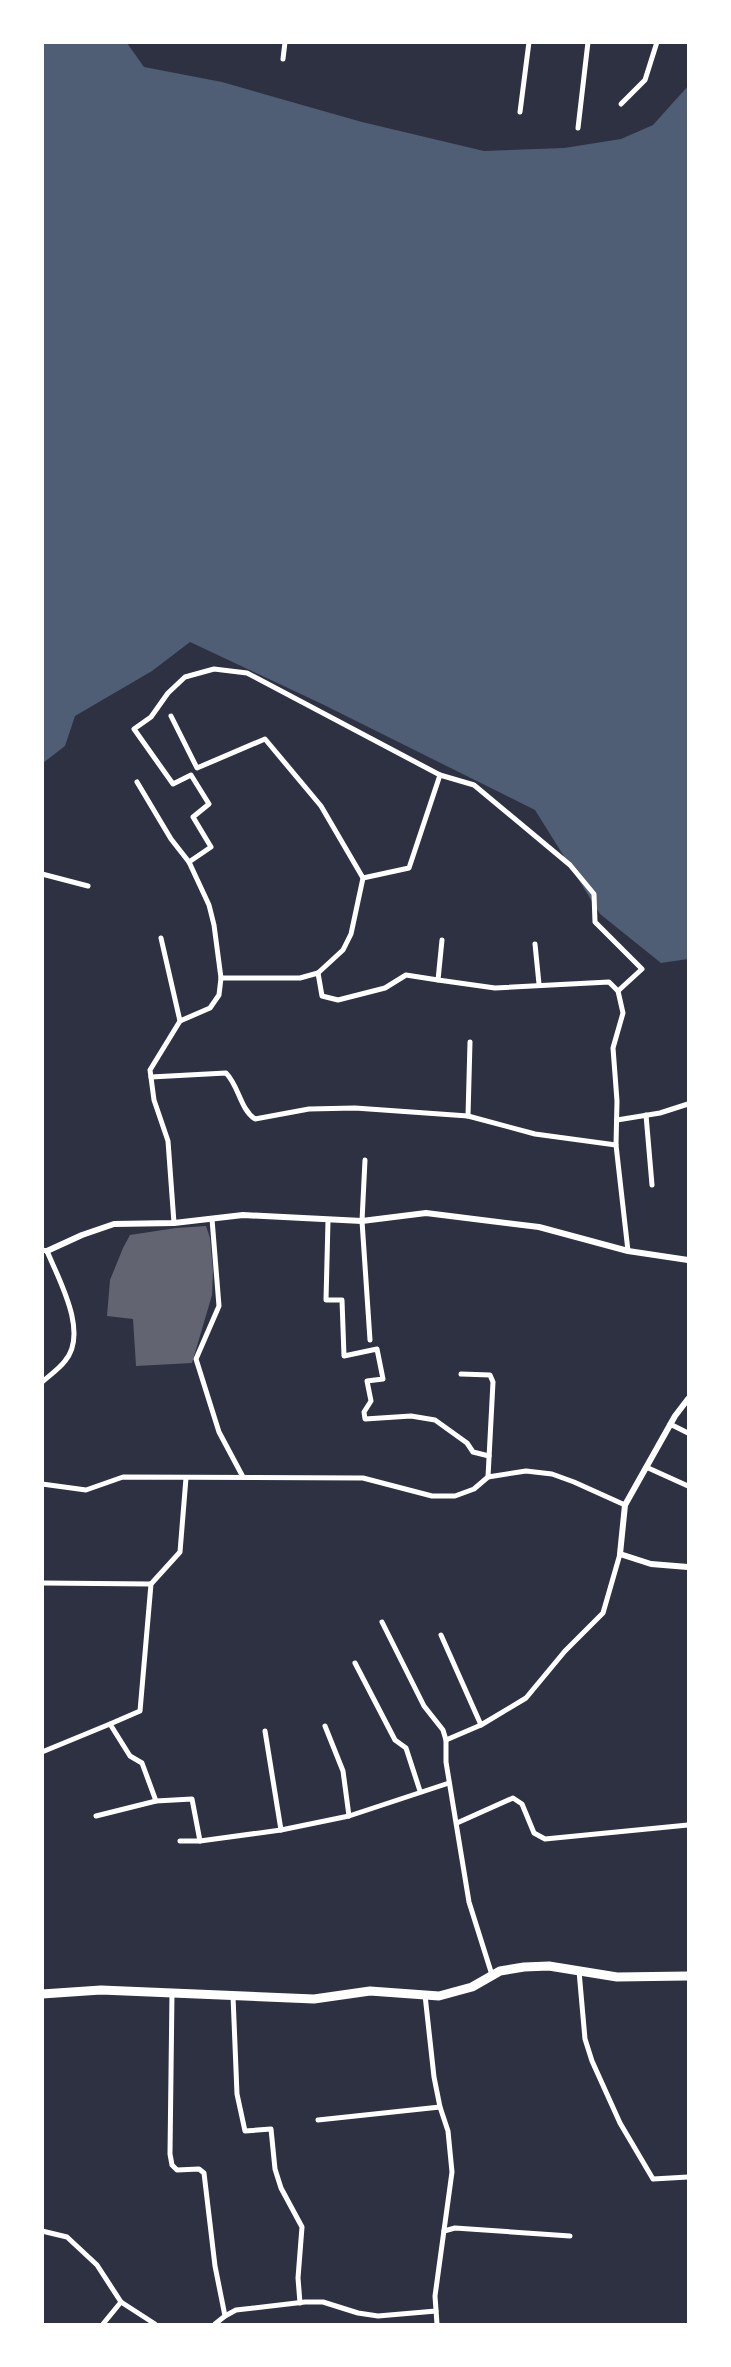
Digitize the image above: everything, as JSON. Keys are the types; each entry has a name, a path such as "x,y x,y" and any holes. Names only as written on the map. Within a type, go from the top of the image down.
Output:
{"main road":[{"path":"42,1994 102,1990 314,1999 370,1991 439,1996 472,1987 492,1975 512,1969 533,1967 563,1967 617,1977 688,1976"}],"street":[{"path":"283,59 285,42"},
{"path":"520,112 529,42"},
{"path":"578,128 588,42"},
{"path":"621,104 645,80 657,42"},
{"path":"189,862 212,847 193,817 209,804 192,775 172,784 134,729 151,717 168,693 185,677 214,669 247,673 440,775 474,786 570,865 594,894 595,922 642,969 618,991"},
{"path":"171,716 197,768 265,739 321,806 363,878 351,934 343,950 318,973 300,978 221,978"},
{"path":"363,878 409,868 440,775"},
{"path":"137,782 172,840 189,862 211,912 221,978 220,995 210,1008 180,1021 150,1070 154,1100 168,1141 174,1223"},
{"path":"42,874 88,886"},
{"path":"161,938 180,1021"},
{"path":"438,980 442,940"},
{"path":"535,944 539,984"},
{"path":"318,973 322,996 338,1000 385,988 406,975 495,988 539,984 609,982 618,991 623,1012 613,1048 617,1120 616,1145 628,1251"},
{"path":"468,1116 470,1042"},
{"path":"151,1077 226,1073 232,1079 249,1115 255,1119 309,1109 355,1108 468,1116 535,1134 616,1145"},
{"path":"617,1120 660,1113 688,1104"},
{"path":"646,1114 652,1185"},
{"path":"365,1160 362,1221 370,1340"},
{"path":"42,1382 66,1360 74,1341 74,1325 68,1305 45,1250 114,1224 174,1223 243,1215 328,1221 362,1221 426,1213 539,1227 628,1251 688,1260"},
{"path":"212,1220 219,1306 196,1359 219,1432 243,1477"},
{"path":"328,1221 326,1300 342,1300 344,1356 377,1349 383,1379 367,1381 370,1401 364,1412 365,1420 412,1416 434,1420 467,1443 472,1452 489,1456"},
{"path":"461,1374 490,1375 493,1382 488,1477"},
{"path":"446,1740 481,1725 526,1698 565,1651 603,1613 620,1554 625,1505 670,1424 688,1399"},
{"path":"670,1424 688,1432"},
{"path":"646,1467 688,1486"},
{"path":"42,1484 86,1490 123,1477 363,1478 432,1496 455,1496 474,1488 488,1477 526,1471 552,1474 625,1505"},
{"path":"42,1752 140,1711 151,1584 180,1552 186,1478"},
{"path":"620,1554 651,1564 688,1567"},
{"path":"42,1583 151,1584"},
{"path":"382,1622 424,1706 443,1730 446,1740 446,1762 469,1902 492,1975"},
{"path":"441,1635 481,1725"},
{"path":"355,1664 395,1740 406,1748 420,1791"},
{"path":"110,1724 130,1756 142,1763 156,1801"},
{"path":"325,1726 343,1770 349,1816"},
{"path":"265,1731 281,1830"},
{"path":"180,1841 200,1841 281,1830 349,1816 420,1791 450,1783"},
{"path":"457,1823 513,1798 522,1804 534,1833 546,1839 688,1825"},
{"path":"96,1816 156,1801 192,1799 200,1841"},
{"path":"579,1971 585,2039 592,2061 620,2123 653,2179 688,2177"},
{"path":"172,1993 170,2154 172,2165 176,2170 200,2169 204,2173 215,2266 225,2316"},
{"path":"425,1995 440,2107 448,2132 452,2172 435,2296 437,2324"},
{"path":"233,1996 237,2094 245,2131 271,2130 275,2169 281,2188 302,2227 298,2278 300,2303"},
{"path":"318,2120 440,2107"},
{"path":"444,2231 455,2228 570,2236"},
{"path":"42,2231 68,2237 98,2264 121,2302 155,2324"},
{"path":"103,2324 121,2302"},
{"path":"215,2324 236,2310 300,2303 323,2302 358,2314 378,2316 436,2311"}],"water":[{"path":"43,43 127,43 144,67 222,82 362,122 484,151 564,148 621,139 653,125 688,86 688,959 661,963 600,914 535,810 322,704 190,642 152,671 75,716 65,746 43,763"}],"building":[{"path":"206,1226 210,1238 213,1271 212,1295 192,1363 136,1366 133,1319 107,1316 110,1280 123,1248 130,1235 176,1228"}]}
